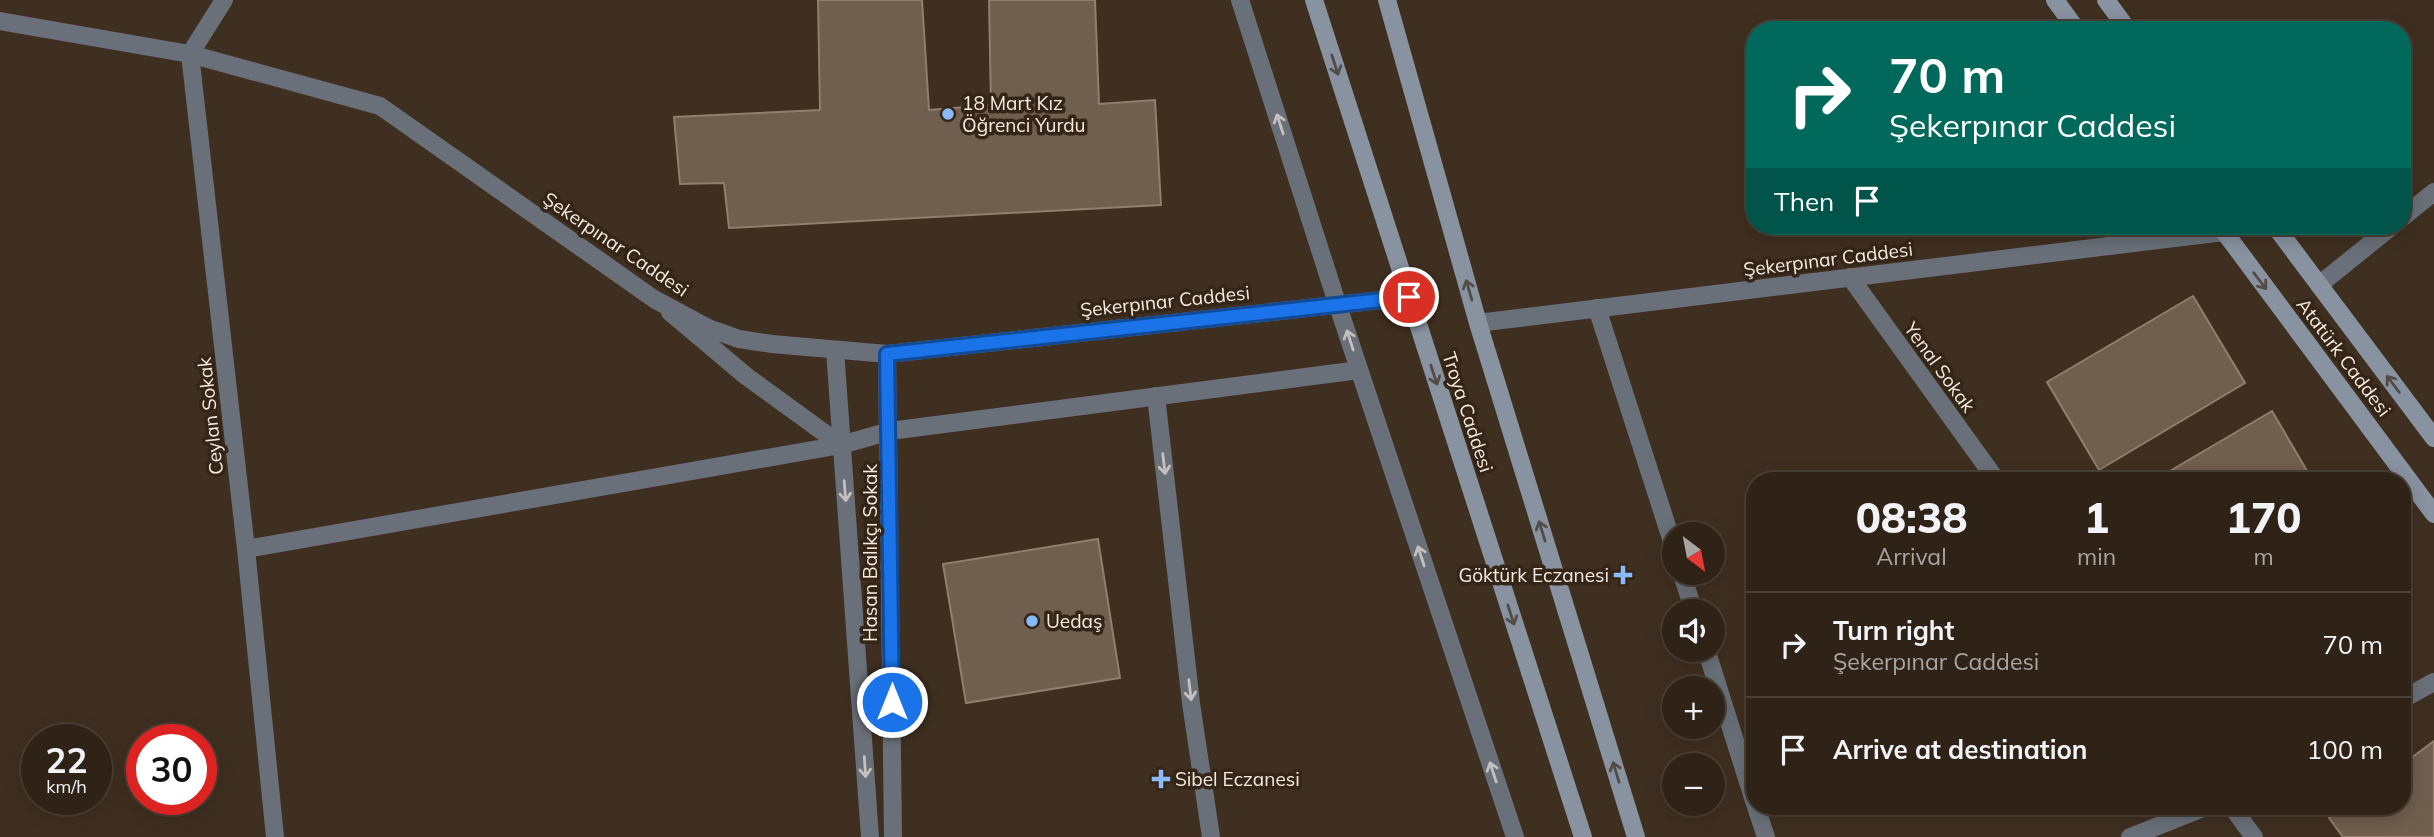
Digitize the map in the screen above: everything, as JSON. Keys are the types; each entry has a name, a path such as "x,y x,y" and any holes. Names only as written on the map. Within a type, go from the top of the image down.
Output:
{"main road":[{"name":"Troya Caddesi","path":"1314,0 1583,837"},
{"name":"Troya Caddesi","path":"1387,0 1478,323 1636,837"},
{"path":"2055,0 2070,21"},
{"path":"2106,0 2122,21"},
{"name":"Atatürk Caddesi","path":"2226,235 2403,472"},
{"name":"Atatürk Caddesi","path":"2282,235 2434,438"},
{"name":"Atatürk Caddesi","path":"2411,483 2434,514"}],"street":[{"path":"190,54 224,0"},
{"path":"1240,0 1337,303 1515,837"},
{"name":"Şekerpınar Caddesi","path":"0,20 190,54 380,106 654,299 708,328 738,339 887,354 1409,297"},
{"name":"Ceylan Sokak","path":"190,54 246,549 275,837"},
{"path":"2411,211 2434,192"},
{"name":"Şekerpınar Caddesi","path":"1478,323 2176,235"},
{"path":"2319,285 2381,235"},
{"name":"Yenal Sokak","path":"1850,277 1991,472"},
{"path":"654,299 746,376 841,445"},
{"path":"1597,307 1666,522"},
{"path":"835,350 870,837"},
{"name":"Hasan Balıkçı Sokak","path":"887,354 893,837"},
{"path":"246,549 841,445 890,431 1359,369"},
{"path":"1156,396 1191,703 1211,837"},
{"path":"1710,662 1746,775"},
{"path":"2411,695 2434,682"},
{"path":"1759,815 1766,837"},
{"path":"2130,837 2186,815"},
{"path":"2238,815 2254,837"}],"building":[{"name":"18 Mart Kız Öğrenci Yurdu","path":"818,0 922,0 929,110 991,105 989,0 1095,0 1099,104 1155,100 1161,205 729,228 724,183 680,184 674,117 820,110"},
{"path":"2193,296 2245,383 2099,470 2047,382"},
{"path":"2272,411 2308,472 2168,472"},
{"name":"Uedaş","path":"1098,539 1120,678 966,703 943,564"},
{"path":"2434,741 2434,837 2343,837 2329,818 2333,815 2411,815 2411,758"}],"place":[{"name":"18 Mart Kız Öğrenci Yurdu","path":"948,114"},
{"name":"Göktürk Eczanesi","path":"1623,575"},
{"name":"Uedaş","path":"1032,621"},
{"name":"Sibel Eczanesi","path":"1161,779"}],"route":[{"path":"892,702 887,354 1409,297"}]}
